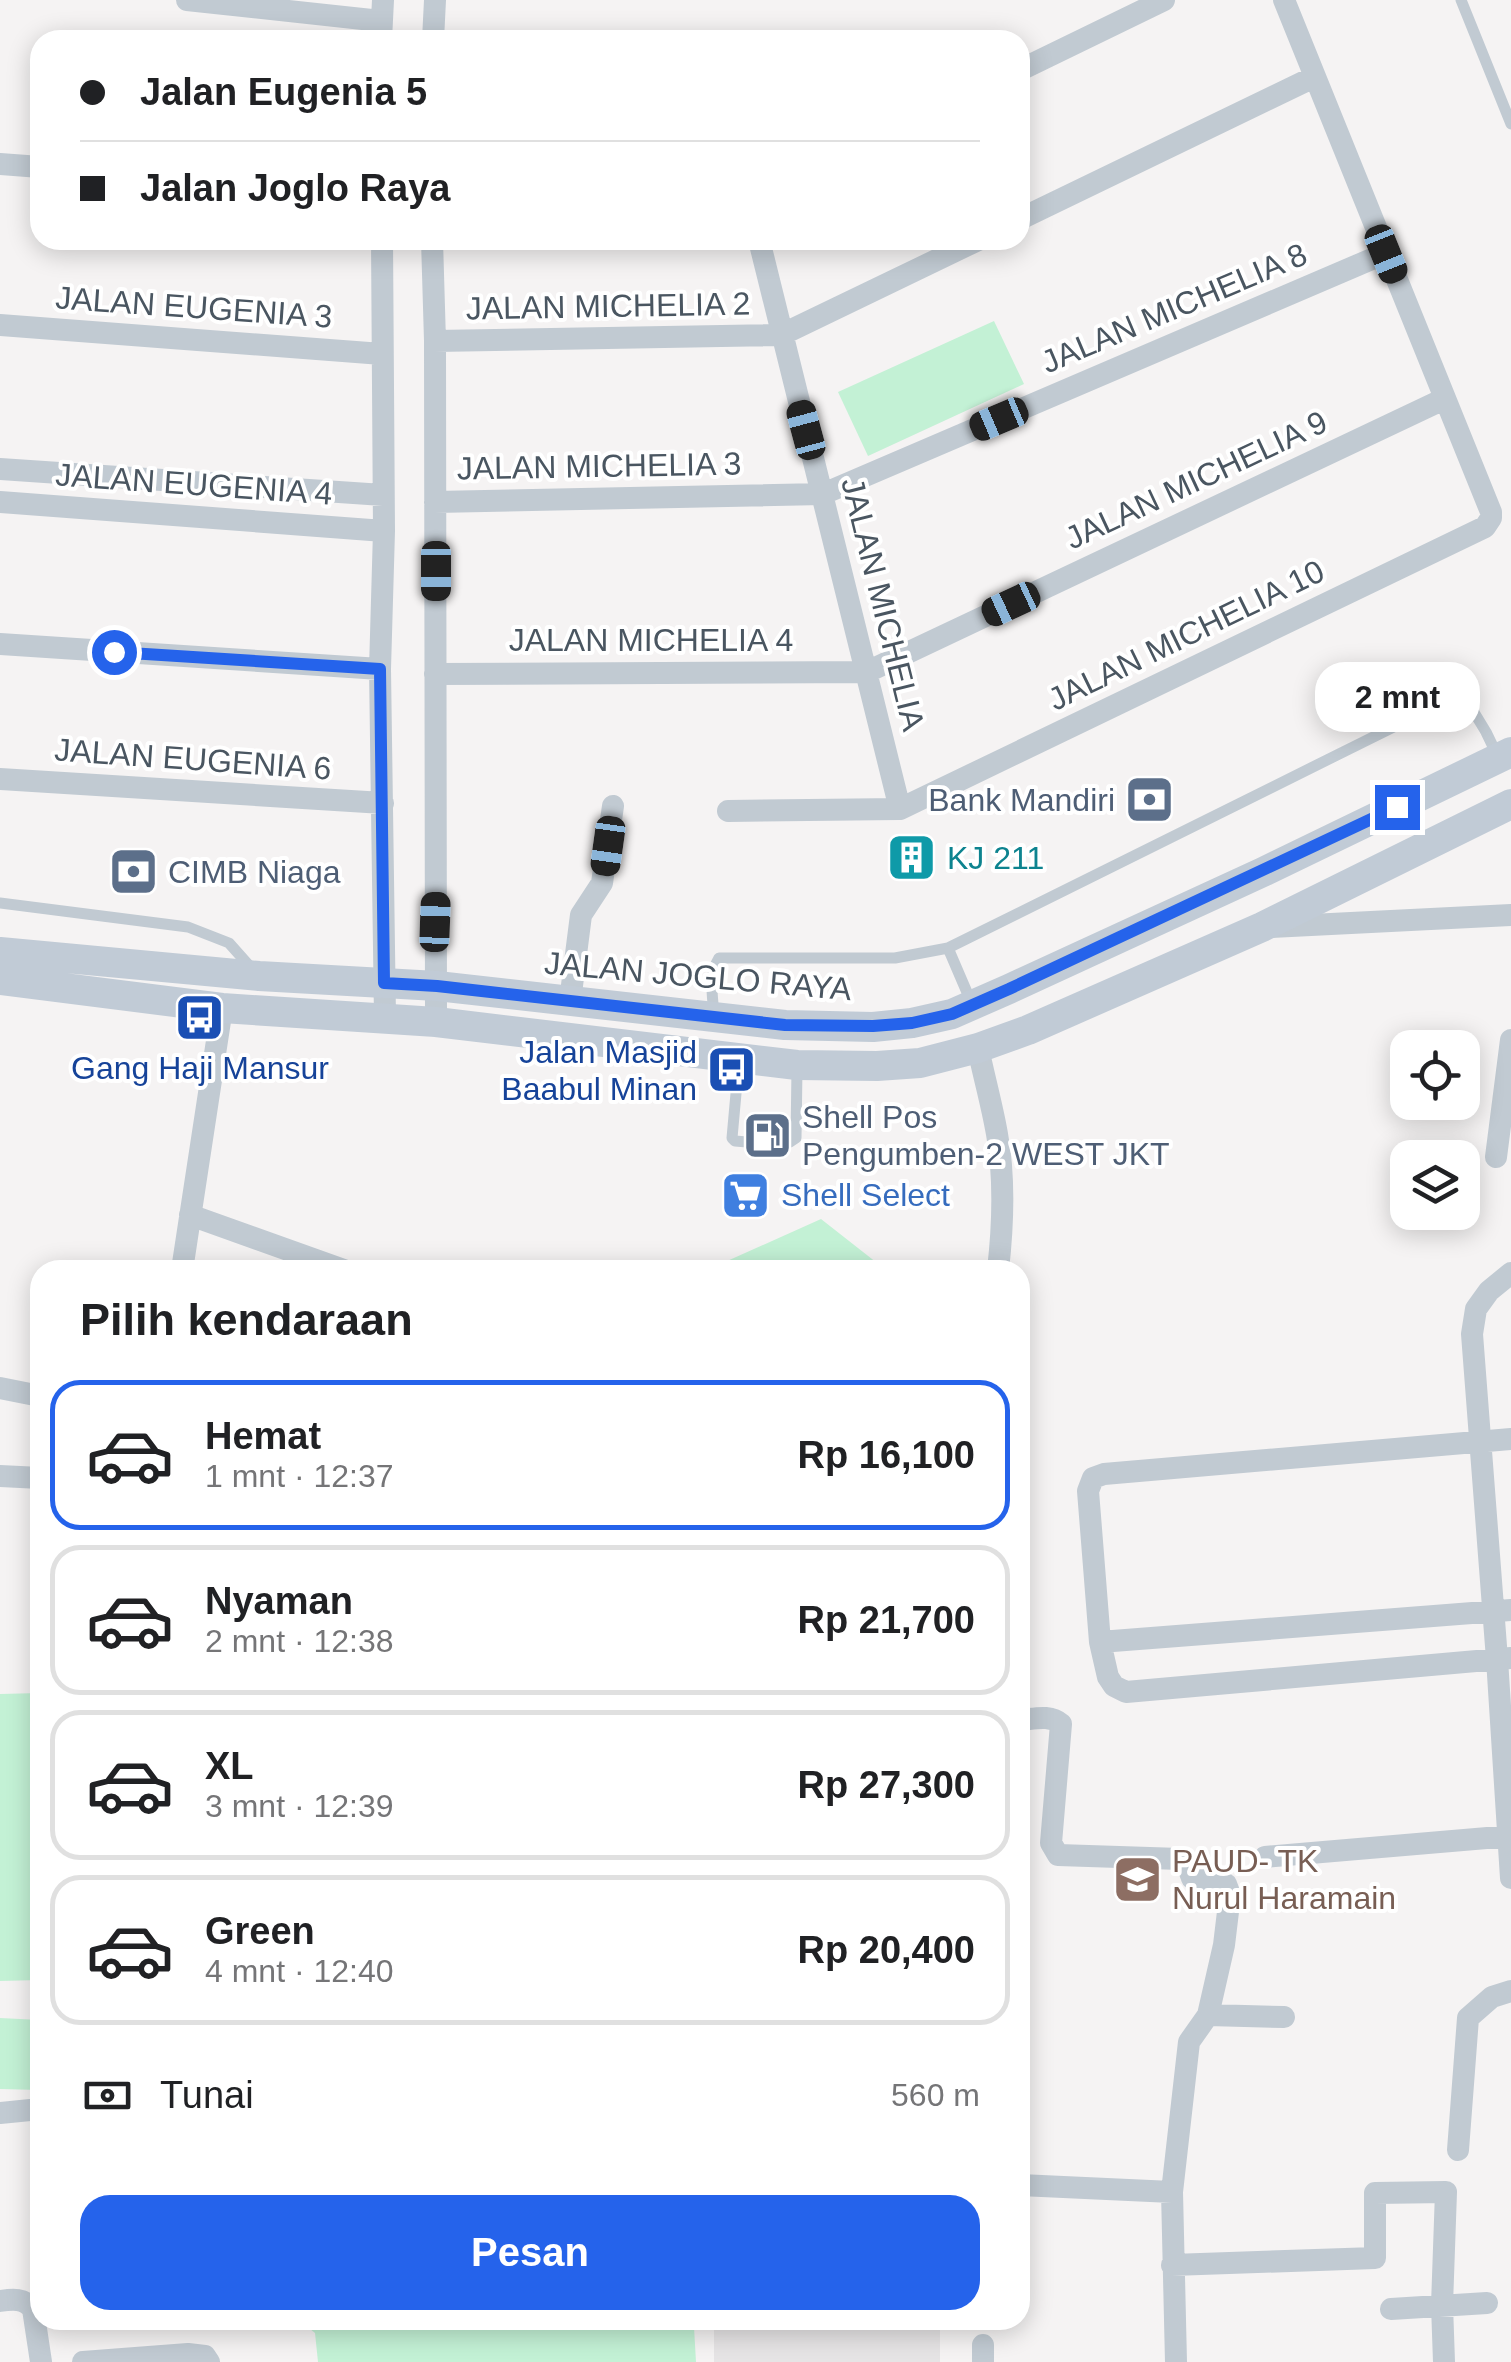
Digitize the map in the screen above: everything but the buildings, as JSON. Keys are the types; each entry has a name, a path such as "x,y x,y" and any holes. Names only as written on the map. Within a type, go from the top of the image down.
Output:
{"main road":[{"name":"JALAN JOGLO RAYA","path":"0,952 259,976 437,986 785,1025 912,1023 972,1006 1505,756"},
{"path":"0,980 222,1008 436,1022 797,1065 920,1063 1028,1030 1262,928 1511,804"},
{"path":"1009,989 1028,1030"}],"street":[{"path":"187,0 382,20"},
{"path":"434,30 435,0"},
{"path":"1030,65 1164,0"},
{"path":"1284,0 1444,400"},
{"path":"1030,215 1314,76"},
{"path":"0,164 30,166"},
{"path":"382,250 384,531 380,669 385,1017"},
{"path":"432,250 436,341 436,1022"},
{"name":"JALAN MICHELIA","path":"762,250 900,809"},
{"path":"781,335 957,250"},
{"name":"JALAN MICHELIA 8","path":"823,494 1386,254"},
{"name":"JALAN EUGENIA 3","path":"0,325 382,354"},
{"name":"JALAN MICHELIA 2","path":"436,341 781,335"},
{"name":"JALAN MICHELIA 10","path":"900,809 1485,526 1491,512 1444,400"},
{"name":"JALAN MICHELIA 9","path":"867,672 1444,400"},
{"name":"JALAN EUGENIA 4","path":"0,469 383,495"},
{"name":"JALAN MICHELIA 3","path":"436,502 823,494"},
{"name":"JALAN EUGENIA 4","path":"0,502 384,531"},
{"path":"0,644 380,669"},
{"name":"JALAN MICHELIA 4","path":"436,674 867,672"},
{"name":"JALAN EUGENIA 6","path":"0,779 383,803"},
{"path":"570,1000 580,919 602,882 613,806"},
{"path":"728,811 900,809"},
{"path":"1262,928 1511,915"},
{"path":"183,1260 222,1008"},
{"path":"1496,1157 1506,1112 1511,1040"},
{"path":"978,1048 998,1136 1002,1218 999,1260"},
{"path":"190,1215 316,1260"},
{"path":"1511,1273 1489,1291 1476,1310 1472,1334 1480,1441 1502,1610 1511,1878"},
{"path":"0,1388 30,1394"},
{"path":"1504,1659 1126,1692 1114,1686 1108,1677 1100,1642 1088,1491 1093,1478 1104,1474 1511,1439"},
{"path":"0,1476 30,1478"},
{"path":"1100,1642 1502,1610"},
{"path":"1030,1719 1048,1718 1061,1724 1051,1843 1058,1855 1180,1859 1187,1864 1192,1878 1220,1881 1226,1884 1230,1895 1224,1946 1208,2015 1189,2042 1172,2192 1176,2362"},
{"path":"1265,1857 1509,1836"},
{"path":"1458,2150 1468,2018 1492,1998 1511,1990"},
{"path":"1208,2015 1284,2017"},
{"path":"0,2114 30,2110"},
{"path":"1030,2185 1172,2192"},
{"path":"1172,2265 1375,2258 1375,2194 1446,2192 1444,2362"},
{"path":"0,2301 24,2301 30,2306"},
{"path":"1391,2309 1487,2303"},
{"path":"36,2330 41,2362"},
{"path":"83,2362 188,2354 207,2359"}],"lane":[{"path":"1461,0 1511,124"},
{"path":"714,1018 712,983 719,958 895,958 948,948 1456,696 1466,700 1505,756"},
{"path":"0,904 188,927 228,943 259,976"},
{"path":"948,948 972,1006"},
{"path":"739,1058 732,1138 747,1142"},
{"path":"777,1143 796,1138 797,1065"}],"shaded area":[{"path":"714,2330 940,2330 940,2362 714,2362"}],"green space":[{"path":"994,321 1024,384 868,456 838,392"},
{"path":"821,1219 873,1260 729,1260"},
{"path":"30,1693 30,1980 0,1981 0,1694"},
{"path":"0,2018 30,2020 30,2090 0,2089"},
{"path":"311,2330 694,2330 696,2362 318,2362"}],"place":[{"name":"Bank Mandiri","path":"1150,800"},
{"name":"KJ 211","path":"912,858"},
{"name":"CIMB Niaga","path":"133,872"},
{"name":"Gang Haji Mansur","path":"200,1018"},
{"name":"Jalan Masjid Baabul Minan","path":"732,1070"},
{"name":"Shell Pos Pengumben-2 WEST JKT","path":"767,1135"},
{"name":"Shell Select","path":"746,1195"},
{"name":"PAUD- TK Nurul Haramain","path":"1137,1879"}],"route":[{"path":"114,652 380,669 384,983 785,1025 912,1023 952,1014 1009,989 1397,807"}]}
